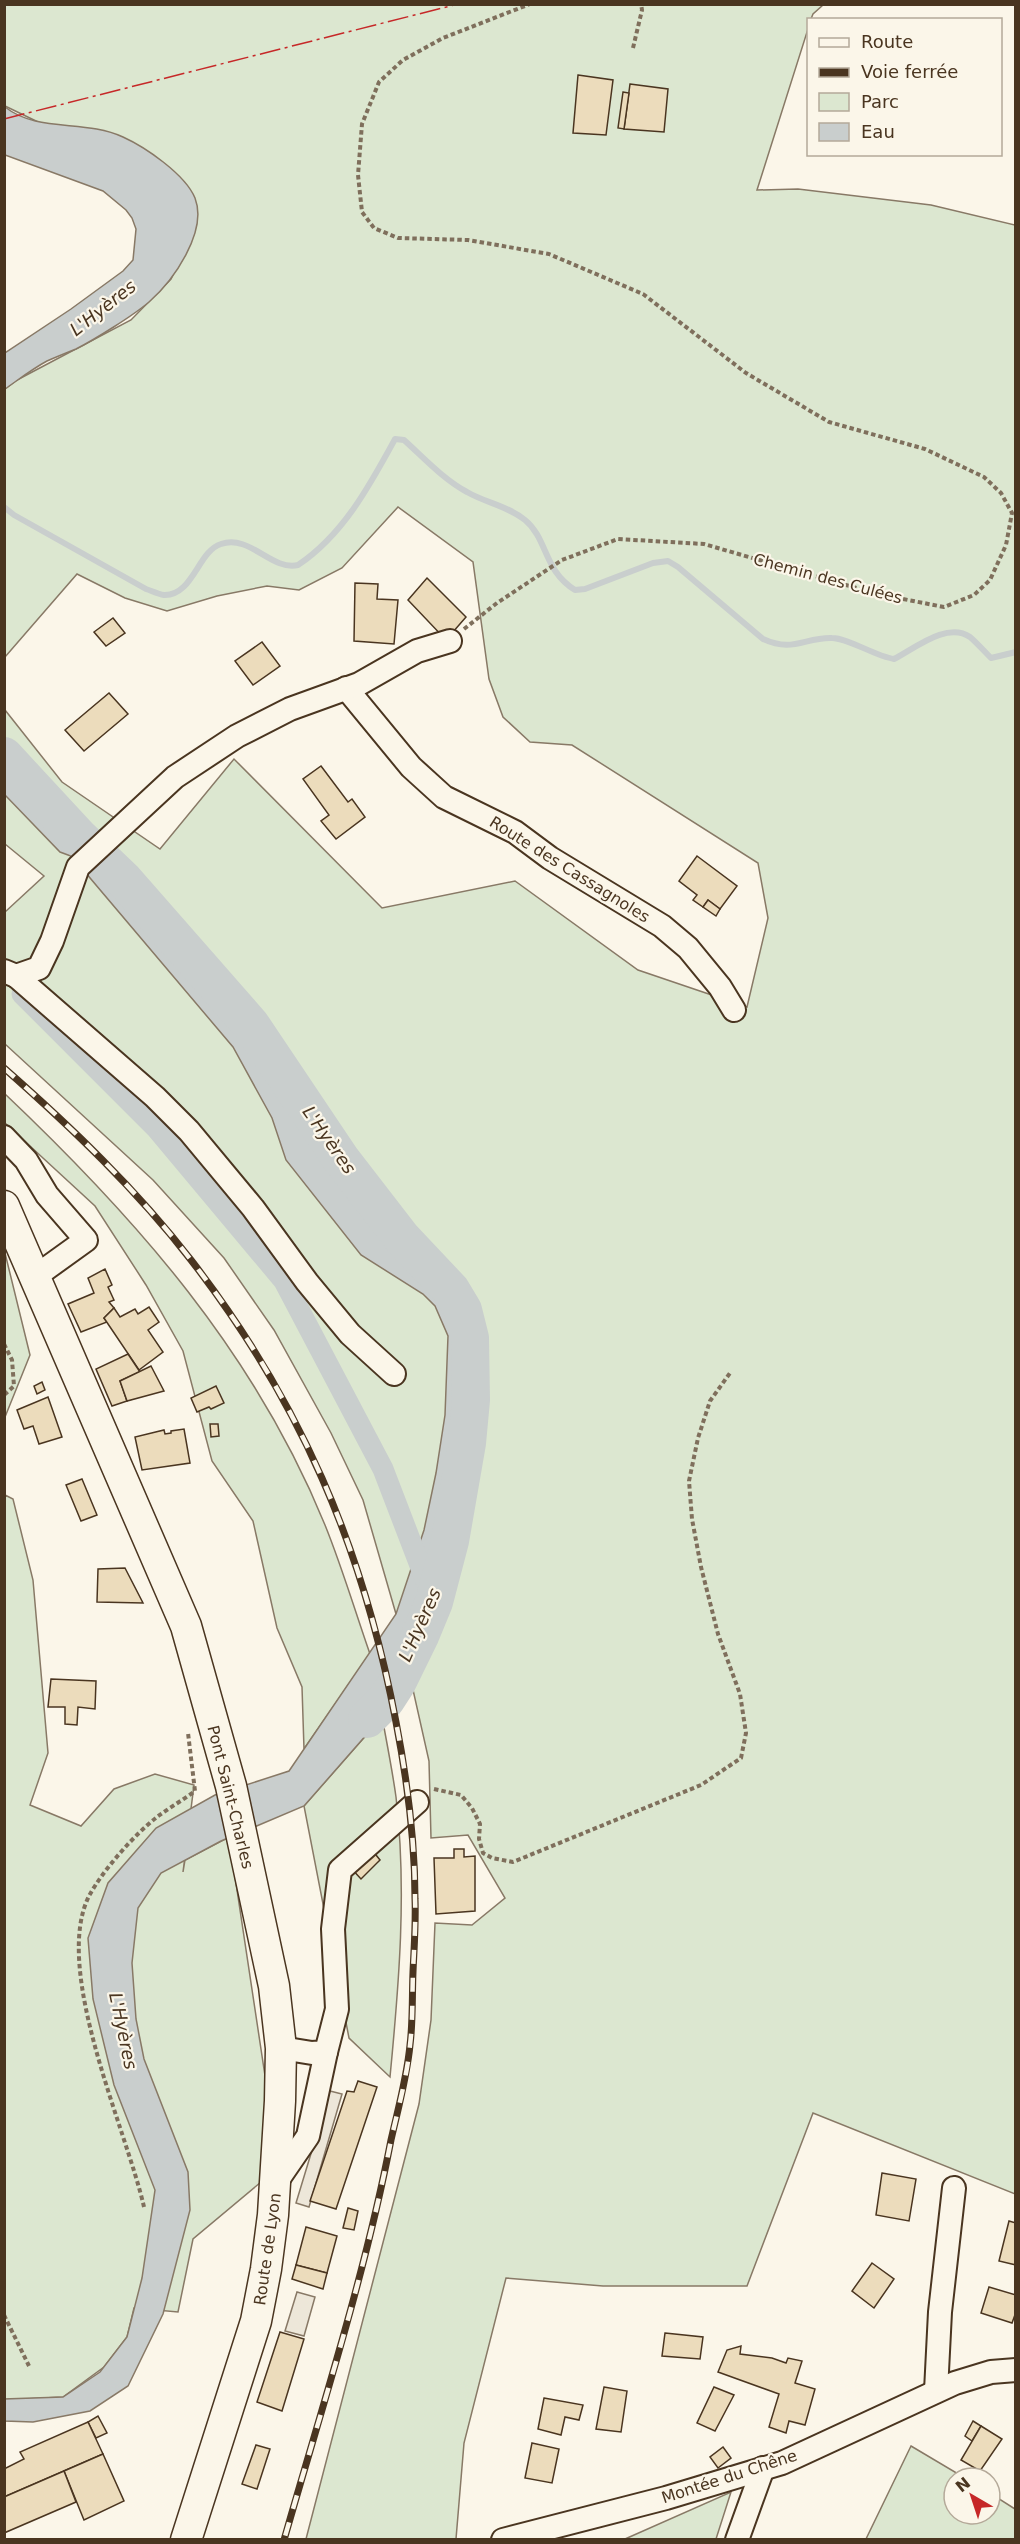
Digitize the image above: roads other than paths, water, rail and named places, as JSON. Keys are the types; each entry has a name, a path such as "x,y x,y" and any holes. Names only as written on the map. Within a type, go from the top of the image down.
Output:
{"main road":[{"name":"Pont Saint-Charles","path":"4,1206 186,1626 190,1648 231,1786 267,1947"},
{"name":"Route de Lyon","path":"186,2540 256,2321 268,2258 275,2184 281,2048 267,1947"}],"street":[{"path":"10,974 39,968 52,941 78,867 175,777 237,736 290,709 359,684 417,651 450,641"},
{"name":"Route des Cassagnoles","path":"346,688 411,767 444,797 515,832 550,858 662,926 688,948 720,987 734,1010"},
{"path":"10,974 155,1097 189,1131 253,1208 307,1282 350,1334 394,1374"},
{"path":"4,1137 26,1160 47,1195 86,1240 36,1276"},
{"path":"275,2184 308,2136 337,2010 333,1929 340,1870 417,1802"},
{"path":"281,2048 312,2054 326,2052"},
{"path":"936,2391 940,2312 954,2188"},
{"name":"Montée du Chêne","path":"503,2540 666,2498 782,2463 936,2391 991,2372 1016,2370"},
{"path":"736,2540 763,2468"}],"water":[{"path":"5,107 32,120 93,128 123,137 153,154 174,171 190,189 198,211 197,226 186,255 168,282 149,302 103,334 41,364 5,389 5,353 123,271 133,260 136,229 126,210 103,191 5,155"},
{"path":"5,756 78,836 124,880 251,1025 341,1159 451,1290 463,1310 470,1338 471,1400 467,1443 450,1541 434,1602 397,1683 368,1733 304,1806 221,1841 161,1873 138,1908 132,1963 136,2019 144,2059 188,2172 190,2210 163,2314 128,2386 90,2411 33,2422 5,2421 4,2399 63,2397 100,2372 127,2337 142,2278 155,2190 114,2085 93,1999 88,1938 108,1883 156,1828 215,1795 289,1771 396,1614 424,1530 436,1473 445,1415 448,1336 435,1306 423,1294 361,1255 286,1160 272,1118 233,1047 85,872 79,859 60,852 5,795"}],"waterway":[{"path":"4,507 14,515 146,589 164,595 182,588 206,555 221,544 232,542 241,544 279,563 298,565 314,553 342,524 376,474 395,439 404,440 458,487 511,511 525,520 538,536 557,573 575,590 585,589 653,563 668,561 763,639 773,643 791,645 832,638 894,659 931,638 951,632 970,637 991,658 1016,652"},
{"name":"L'Hyères","path":"4,756 78,836 124,880 251,1025 341,1159 402,1238 451,1290 463,1310 470,1338 471,1400 467,1443 450,1541 434,1602 420,1636 397,1683 386,1700 367,1719"},
{"path":"22,994 156,1128 284,1281 383,1469 434,1602"}],"railway":[{"path":"4,1068 78,1136 148,1208 191,1260 230,1313 264,1367 295,1422 322,1478 345,1536 365,1596 396,1722 410,1810 415,1877 412,2027 409,2057 369,2241 284,2540"}]}
